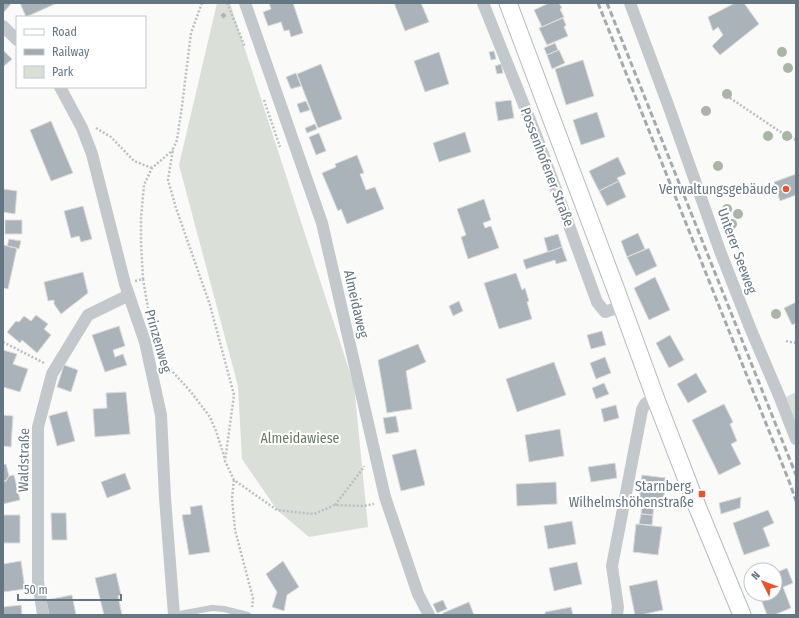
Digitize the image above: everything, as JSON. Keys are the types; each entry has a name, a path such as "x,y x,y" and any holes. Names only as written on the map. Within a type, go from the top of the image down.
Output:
{"main road":[{"name":"Possenhofener Straße","path":"508,3 655,397 697,506 742,615"}],"street":[{"name":"Almeidaweg","path":"245,3 322,223 385,497 418,594 429,615"},
{"name":"Possenhofener Straße","path":"483,3 536,136 597,302 605,312 622,306"},
{"name":"Unterer Seeweg","path":"630,3 748,322 796,439"},
{"path":"3,26 16,39"},
{"name":"Prinzenweg","path":"61,88 82,128 92,154 129,296 145,342 161,415 165,498 174,615"},
{"name":"Waldstraße","path":"43,615 38,581 38,427 52,374 88,315 129,296"},
{"path":"617,615 618,607 612,566 642,410 645,404 655,397"}],"lane":[{"path":"174,615 212,608 250,612"}],"path":[{"path":"202,3 191,33 177,140 173,149 168,180 176,208 210,305 234,395 225,461"},
{"path":"227,3 246,49"},
{"path":"262,96 281,150"},
{"path":"730,98 779,131 796,140"},
{"path":"91,125 111,137 134,161 152,168"},
{"path":"132,282 143,279 141,218 144,185 152,168 173,149"},
{"path":"786,341 796,343"},
{"path":"3,342 55,369"},
{"path":"145,342 191,392 210,417 225,461 234,480 277,510 314,514 336,505 363,506 379,504 385,497"},
{"path":"336,505 364,467 364,460"},
{"path":"234,480 232,498 235,530 253,598 250,612"}],"green space":[{"name":"Almeidawiese","path":"217,3 230,3 354,385 368,527 309,537 277,510 242,459 238,386 179,165"},
{"path":"796,392 796,422 786,397"}],"building":[{"path":"3,3 12,3 3,13"},
{"path":"20,3 57,3 28,16 26,16"},
{"path":"269,3 293,3 303,33 291,37 289,30 284,31 281,22 268,26 263,12 271,9"},
{"path":"394,3 421,3 429,22 405,31"},
{"path":"549,3 559,3 564,17 542,27 534,10"},
{"path":"735,3 744,3 759,24 720,55 712,46 723,35 718,27 713,31 708,17"},
{"path":"224,12 227,16 223,19 220,15"},
{"path":"563,18 566,25 564,27 568,36 547,45 539,28"},
{"path":"555,43 558,50 547,55 544,48"},
{"path":"3,50 12,59 3,67"},
{"path":"559,50 565,63 552,69 547,55"},
{"path":"494,51 496,59 491,60 489,52"},
{"path":"439,52 449,84 425,92 414,61"},
{"path":"583,60 594,96 566,105 555,69"},
{"path":"321,64 342,119 318,128 297,74"},
{"path":"501,64 503,73 497,74 495,66"},
{"path":"296,73 301,86 291,89 286,77"},
{"path":"511,100 514,118 498,121 495,102"},
{"path":"306,101 310,110 300,113 297,104"},
{"path":"597,112 605,137 581,145 573,120"},
{"path":"51,121 73,173 51,181 30,130"},
{"path":"315,124 317,129 307,133 305,128"},
{"path":"465,132 471,152 439,162 433,143"},
{"path":"319,133 326,151 316,155 309,137"},
{"path":"357,155 364,173 360,174 366,190 375,187 384,209 347,224 341,209 338,211 322,173 336,167 335,164"},
{"path":"618,157 626,174 617,178 619,181 599,191 589,171"},
{"name":"Verwaltungsgebäude","path":"796,174 796,195 780,201 774,182"},
{"path":"619,181 626,197 607,206 599,191"},
{"path":"3,189 17,191 15,214 3,212"},
{"path":"484,199 491,220 483,223 485,228 491,226 499,248 468,259 461,237 466,235 457,209"},
{"path":"83,206 92,239 81,242 79,236 71,238 64,211"},
{"path":"5,220 22,220 22,234 5,234"},
{"path":"638,233 645,249 627,257 621,241"},
{"path":"558,234 562,247 548,252 544,238"},
{"path":"9,239 21,241 19,249 7,246"},
{"path":"3,245 17,248 8,289 3,288"},
{"path":"562,247 567,261 556,264 555,260 526,269 523,260"},
{"path":"649,248 657,266 636,276 627,257"},
{"path":"83,272 88,293 61,314 54,304 54,300 48,301 44,282"},
{"path":"516,273 522,290 525,288 532,319 499,329 484,283"},
{"path":"655,277 670,310 649,320 634,288"},
{"path":"459,301 463,311 453,316 449,306"},
{"path":"796,302 796,323 792,325 784,308"},
{"path":"36,315 48,324 44,329 51,335 37,353 22,340 20,343 7,332 16,321 19,322 24,316 31,321"},
{"path":"119,326 125,346 113,350 115,357 123,354 127,365 105,372 92,335"},
{"path":"602,331 606,345 591,349 587,335"},
{"path":"670,335 684,360 669,368 656,343"},
{"path":"418,344 426,362 406,371 412,409 387,413 378,360"},
{"path":"3,350 17,354 13,364 28,369 20,392 3,387"},
{"path":"605,357 611,373 596,379 590,363"},
{"path":"554,362 566,395 517,412 506,379"},
{"path":"64,365 78,370 71,392 57,387"},
{"path":"696,373 707,392 688,403 677,384"},
{"path":"604,383 609,394 596,399 592,388"},
{"path":"126,392 130,434 95,437 93,409 107,408 106,393"},
{"path":"724,404 733,422 730,424 737,441 731,444 741,464 719,475 692,420"},
{"path":"616,405 619,418 604,422 601,409"},
{"path":"67,411 75,441 57,446 49,416"},
{"path":"3,415 13,416 11,447 3,446"},
{"path":"396,416 399,432 386,434 383,418"},
{"path":"560,429 564,456 529,462 525,435"},
{"path":"416,449 425,485 401,491 392,455"},
{"path":"615,463 617,478 591,482 588,467"},
{"path":"6,464 9,476 6,481 3,481 3,465"},
{"path":"125,473 131,489 107,498 101,482"},
{"path":"14,475 20,500 3,504 3,481 6,481 9,476"},
{"path":"642,475 666,478 663,504 639,502"},
{"path":"556,482 557,504 517,506 516,484"},
{"path":"741,497 740,508 721,514 719,503"},
{"path":"642,502 654,503 653,515 641,514"},
{"path":"202,505 210,552 189,555 182,515 191,514 190,507"},
{"path":"768,510 774,523 763,528 770,546 744,555 733,523"},
{"path":"51,513 66,513 67,540 52,540"},
{"path":"641,514 653,515 652,525 639,524"},
{"path":"3,515 20,515 20,543 3,543"},
{"path":"572,521 576,544 548,549 544,526"},
{"path":"636,524 662,527 658,555 633,552"},
{"path":"21,561 25,589 3,592 3,564"},
{"path":"283,561 299,587 287,595 284,611 272,607 277,592 266,574"},
{"path":"577,562 582,584 554,591 549,568"},
{"path":"787,568 793,583 783,587 783,570"},
{"path":"116,573 121,595 118,596 122,615 104,615 95,578"},
{"path":"657,580 663,610 635,615 629,586"},
{"path":"783,587 791,608 774,615 767,615 762,602 783,602"},
{"path":"72,595 76,615 49,615 46,600"},
{"path":"443,600 447,609 437,613 433,604"},
{"path":"469,602 474,615 444,615 443,613"},
{"path":"21,605 22,615 3,615 3,607"},
{"path":"571,607 573,615 545,615 545,612"}],"railway":[{"path":"598,3 796,501"},
{"path":"607,3 796,475"}],"place":[{"name":"Verwaltungsgebäude","path":"786,189"},
{"name":"Starnberg, Wilhelmshöhenstraße","path":"702,494"}]}
